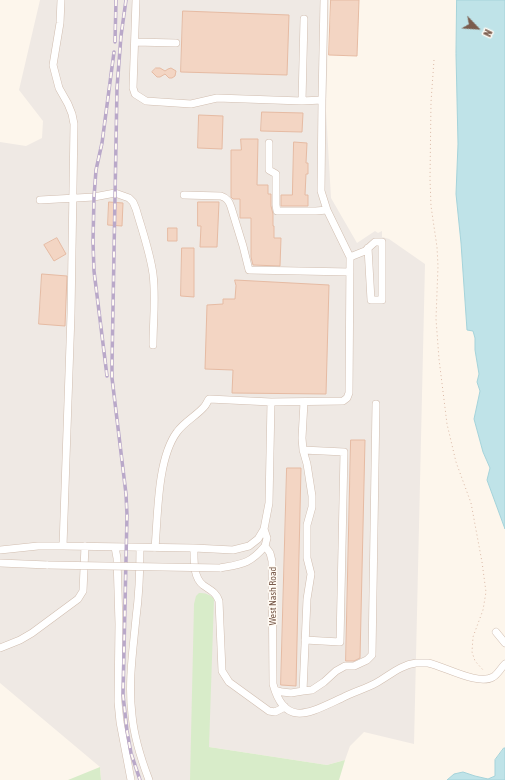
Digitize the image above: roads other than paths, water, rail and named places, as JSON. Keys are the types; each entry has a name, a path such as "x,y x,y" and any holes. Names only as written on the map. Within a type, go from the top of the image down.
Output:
{"street":[{"path":"61,0 60,23 53,64 59,88 68,104 74,124 71,314 62,546"},
{"path":"136,0 133,88 135,94 146,101 191,104 217,98 302,101 322,100"},
{"path":"155,548 159,494 164,462 168,448 171,440 178,430 204,407 209,399 271,402 343,401 347,398 349,393 350,257 327,210 322,191 324,0"},
{"path":"302,101 304,18"},
{"path":"135,42 176,43"},
{"path":"269,143 269,170 276,174 277,211 327,210"},
{"path":"40,200 94,197 115,193 130,198 136,209 153,275 153,346"},
{"path":"184,195 221,196 229,200 243,246 248,270 350,272"},
{"path":"350,257 365,251 368,248 375,242 382,242 382,300 371,300 368,248"},
{"path":"0,550 38,546 233,550 249,546 258,539 264,529 269,503 271,402"},
{"path":"303,691 307,599 311,574 307,558 307,525 312,507 312,496 302,438 304,402"},
{"path":"275,690 291,693 312,690 324,682 336,670 346,666 354,666 367,660 372,655 376,404"},
{"path":"303,450 344,452 340,642 305,640"},
{"name":"West Nash Road","path":"264,529 267,538 265,546 270,553 272,561 273,684 278,699 285,708"},
{"path":"0,648 20,640 32,633 78,599 83,591 85,546"},
{"path":"0,563 220,568 248,562 265,546"},
{"path":"115,547 117,558 119,624 118,702 120,722 131,780"},
{"path":"140,548 140,577 130,690 136,739 149,780"},
{"path":"194,548 196,572 199,581 215,593 219,601 222,671 229,682 269,711 275,712 285,708 289,711 302,713 316,710 375,684 400,668 415,663 428,663 474,678 488,680 494,677 505,664"},
{"path":"496,632 505,643"}],"water":[{"path":"457,0 505,0 505,529 487,480 490,468 483,452 474,419 480,391 477,382 479,374 475,350 475,338 473,331 467,330 456,194 458,144 456,54"},
{"path":"504,748 505,780 447,780 454,774 463,772 488,779 495,776 495,760"}],"railway":[{"path":"115,42 116,0"},
{"path":"126,0 121,36 117,88 112,378 126,494 127,515 123,695 131,753 140,780"},
{"path":"107,376 94,271 93,242 96,170 102,143 114,52"}]}
